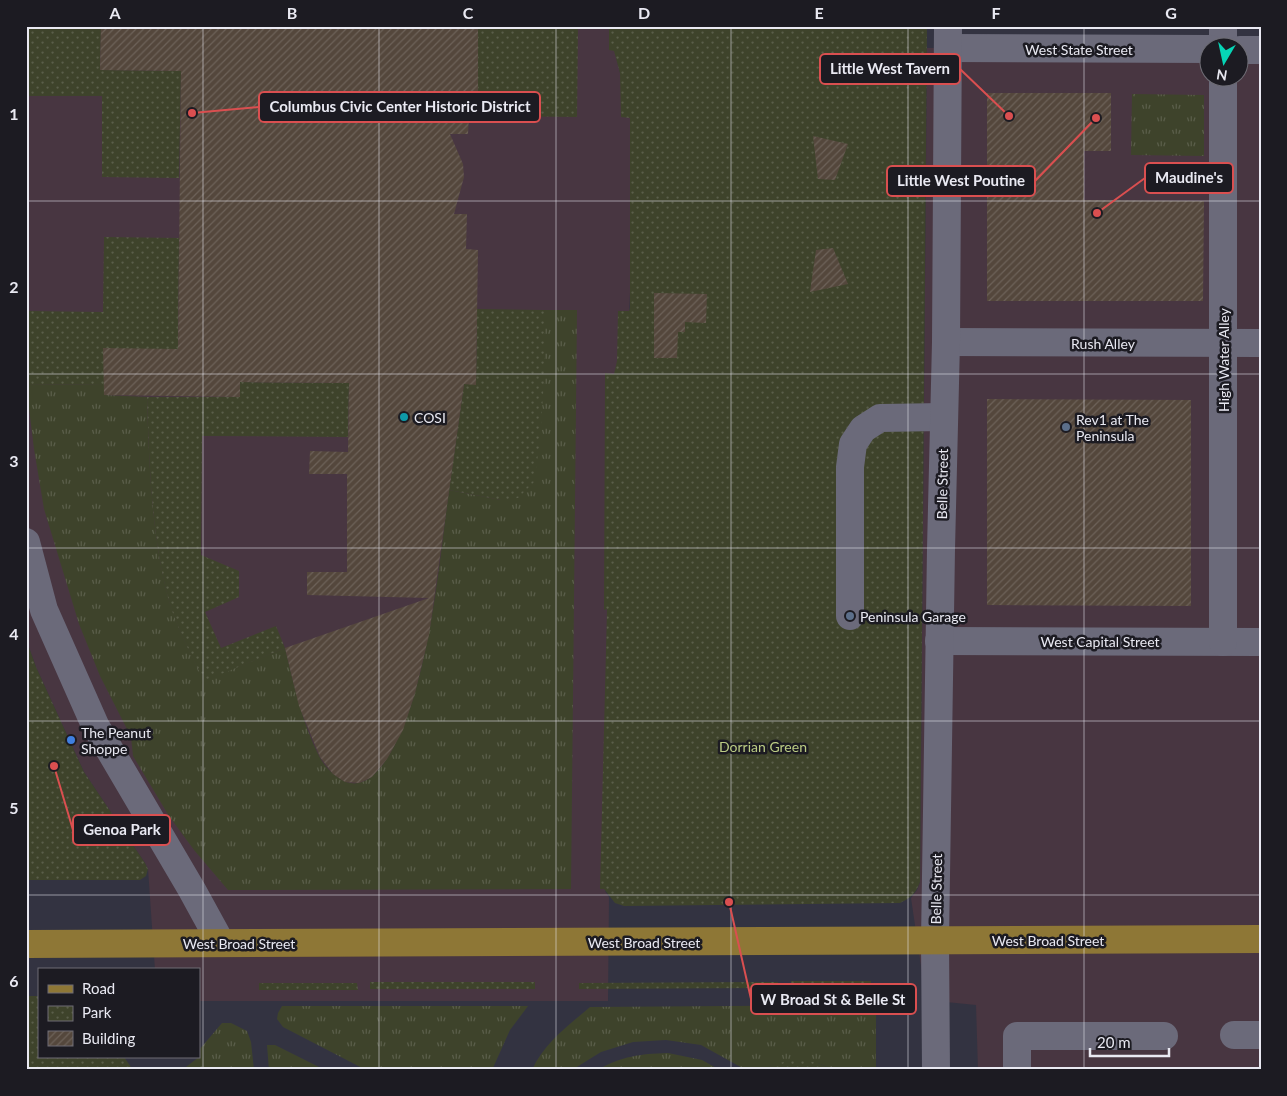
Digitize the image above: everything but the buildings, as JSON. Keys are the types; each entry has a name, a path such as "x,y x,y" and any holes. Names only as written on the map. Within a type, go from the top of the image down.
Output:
{"main road":[{"name":"West Broad Street","path":"26,944 1261,939"}],"street":[{"name":"West State Street","path":"948,37 1200,49"},
{"name":"Belle Street","path":"936,1070 935,941 939,641 946,342 948,37"},
{"name":"High Water Alley","path":"1223,88 1223,642"},
{"name":"Rush Alley","path":"946,342 1261,343"},
{"path":"850,616 850,467 853,444 863,429 880,418 944,417"},
{"path":"26,542 44,610 95,725 221,943"},
{"name":"West Capital Street","path":"939,641 1261,642"},
{"path":"1234,1035 1261,1036"},
{"path":"1017,1070 1017,1036 1164,1036"}],"shaded area":[{"path":"26,26 613,26 614,48 630,114 630,293 605,891 609,897 608,1001 200,1001 200,968 155,968 148,869 84,772 36,667 26,639"},
{"path":"927,48 1200,49 1200,88 1250,88 1250,50 1261,50 1261,1070 978,1070 976,1005 926,1000 911,898 920,882"}],"green space":[{"path":"26,26 101,26 100,70 181,71 179,178 102,177 102,96 26,96"},
{"path":"478,26 578,26 577,117 478,116"},
{"name":"Dorrian Green","path":"609,26 927,26 920,882 913,895 900,903 624,906 615,903 604,889 600,889 607,609 604,610 605,373 614,374 617,361 618,311 629,311 630,308 630,118 621,117 620,73 614,51 609,50"},
{"path":"1132,94 1204,95 1204,156 1131,155"},
{"path":"104,237 179,238 178,349 104,385 26,384 26,311 103,312"},
{"path":"477,309 544,310 544,380 540,441 534,482 518,498 501,500 449,490 464,384 476,384"},
{"path":"544,310 577,310 571,889 228,890 194,850 169,816 133,756 131,737 100,676 79,624 44,509 26,384 104,385 104,395 147,397 152,494 161,566 166,589 182,636 204,680 285,648 303,717 319,756 336,776 353,783 366,780 378,770 389,755 406,720 422,667 432,617 449,490 501,500 544,380"},
{"path":"240,382 349,383 348,437 202,436 201,555 239,571 239,597 205,612 221,648 276,626 285,648 204,681 173,613 161,566 152,494 147,397 240,397"},
{"path":"26,639 36,667 84,772 148,869 146,876 140,880 26,880"},
{"path":"791,981 871,981 871,988 791,987"},
{"path":"370,982 535,982 535,989 370,989"},
{"path":"778,982 778,988 579,989 579,983"},
{"path":"259,983 357,983 358,990 259,990"},
{"path":"26,996 38,996 38,1058 125,1058 133,1070 26,1070"},
{"path":"876,1005 876,1070 834,1070 818,1063 771,1065 766,1070 746,1070 701,1045 666,1040 633,1042 601,1052 572,1070 532,1070 550,1043 590,1007"},
{"path":"282,1006 528,1006 510,1030 492,1070 366,1070 283,1027 277,1019"},
{"path":"222,1023 231,1023 247,1031 251,1042 254,1070 182,1070 200,1058 200,1049"},
{"path":"267,1045 275,1045 325,1070 269,1070"},
{"path":"668,1053 702,1060 720,1070 597,1070 631,1057"},
{"path":"797,1059 818,1063 834,1070 766,1070 771,1065"}],"place":[{"name":"Columbus Civic Center Historic District","path":"192,113"},
{"name":"Little West Tavern","path":"1009,116"},
{"name":"Little West Poutine","path":"1096,118"},
{"name":"Maudine's","path":"1097,213"},
{"name":"COSI","path":"404,417"},
{"name":"Rev1 at The Peninsula","path":"1066,427"},
{"name":"Peninsula Garage","path":"850,616"},
{"name":"The Peanut Shoppe","path":"71,740"},
{"name":"Genoa Park","path":"54,766"},
{"name":"W Broad St & Belle St","path":"729,902"}]}
